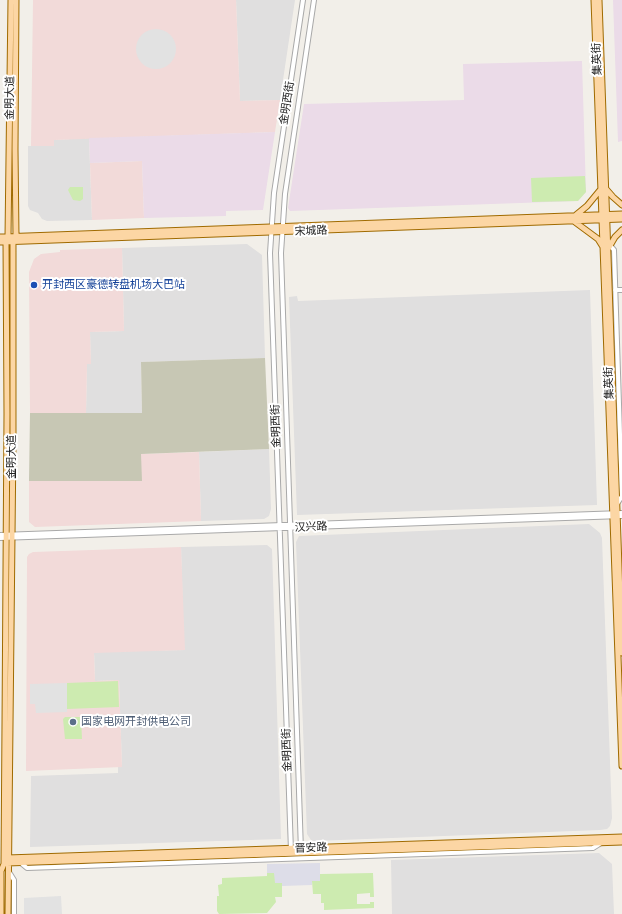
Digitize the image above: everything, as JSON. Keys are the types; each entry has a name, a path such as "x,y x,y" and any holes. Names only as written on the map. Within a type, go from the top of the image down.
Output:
{"main road":[{"name":"金明大道","path":"1,914 0,871 4,861 7,537 5,240 11,0"},
{"name":"金明大道","path":"7,537 13,242 16,236 16,0"},
{"name":"集英街","path":"594,0 603,189"},
{"name":"集英街","path":"598,0 604,217 607,246 622,653"},
{"path":"622,205 603,189 574,218 607,246 622,230"},
{"name":"宋城路","path":"0,237 13,242 282,229 604,217 622,214"},
{"name":"宋城路","path":"604,217 622,219"},
{"name":"宋城路","path":"5,240 16,236 271,230"},
{"name":"集英街","path":"607,246 618,515 622,766"},
{"name":"晋安路","path":"301,851 622,837"},
{"name":"晋安路","path":"4,861 622,842"},
{"name":"晋安路","path":"4,861 21,863 291,851"},
{"name":"金明大道","path":"4,861 8,870 8,914"}],"street":[{"name":"金明西街","path":"291,851 270,252 274,192 303,0"},
{"name":"金明西街","path":"301,851 281,253 285,194 314,0"},
{"path":"607,246 614,250 622,496 617,505"},
{"path":"615,290 622,290"},
{"name":"汉兴路","path":"0,535 7,537 618,515"},
{"path":"21,863 27,868 35,868 593,848 602,843"},
{"path":"8,870 14,880 14,914"}],"shaded area":[{"path":"33,0 236,0 240,101 280,100 275,132 54,140 54,146 31,146"},
{"path":"236,0 295,0 280,100 240,101"},
{"path":"613,0 622,0 622,141 618,142"},
{"path":"160,29 167,32 173,38 176,49 175,57 167,66 160,69 152,69 145,66 137,57 136,45 139,38 148,30"},
{"path":"582,61 586,192 578,201 290,211 288,208 304,104 464,100 463,64"},
{"path":"275,132 263,210 226,211 226,216 144,218 142,161 90,163 89,138"},
{"path":"89,138 92,220 47,221 42,219 38,213 30,210 28,206 28,146 54,146 54,140"},
{"path":"142,161 144,218 92,220 90,163"},
{"path":"247,244 262,255 265,358 141,362 142,414 86,413 87,364 91,364 90,332 124,331 122,248"},
{"path":"122,248 124,331 90,332 91,364 87,364 86,413 30,413 29,272 34,259 41,254 60,252 60,250"},
{"path":"590,290 597,505 297,515 289,297 297,296 298,301"},
{"path":"265,358 269,449 141,454 142,481 29,481 30,413 142,413 141,362"},
{"path":"269,449 271,509 269,516 264,519 201,521 199,452"},
{"path":"199,452 201,521 35,527 29,522 29,481 141,481 141,454"},
{"path":"589,524 600,533 602,538 612,818 610,826 607,829 600,830 311,840 307,834 296,542 299,536"},
{"path":"267,545 272,549 281,839 30,847 31,776 118,773 118,767 122,767 119,680 95,681 94,652 184,650 181,547"},
{"path":"181,547 185,650 94,653 95,681 119,680 122,767 26,771 27,557 29,554 33,552"},
{"path":"67,683 67,712 36,713 35,704 30,704 30,684"},
{"path":"599,853 612,864 614,914 392,914 391,860"},
{"path":"320,863 320,881 312,881 312,885 282,886 282,883 275,883 274,873 267,873 267,864"},
{"path":"61,896 62,914 24,914 24,898"}],"green space":[{"path":"585,176 586,192 578,201 532,202 531,178"},
{"path":"70,187 83,187 83,199 80,201 73,200 68,190"},
{"path":"118,681 119,707 67,709 67,683"},
{"path":"65,717 81,717 82,739 65,739 63,719"},
{"path":"267,873 274,873 282,882 282,897 275,897 276,902 267,913 219,914 217,911 217,896 219,896 218,885 222,884 222,878 267,876"},
{"path":"373,873 374,897 370,897 370,893 357,894 357,904 370,904 370,902 374,902 374,908 324,910 324,903 321,903 321,894 313,894 312,881 320,881 320,874"}],"place":[{"name":"开封西区豪德转盘机场大巴站","path":"34,285"},
{"name":"国家电网开封供电公司","path":"73,722"}]}
